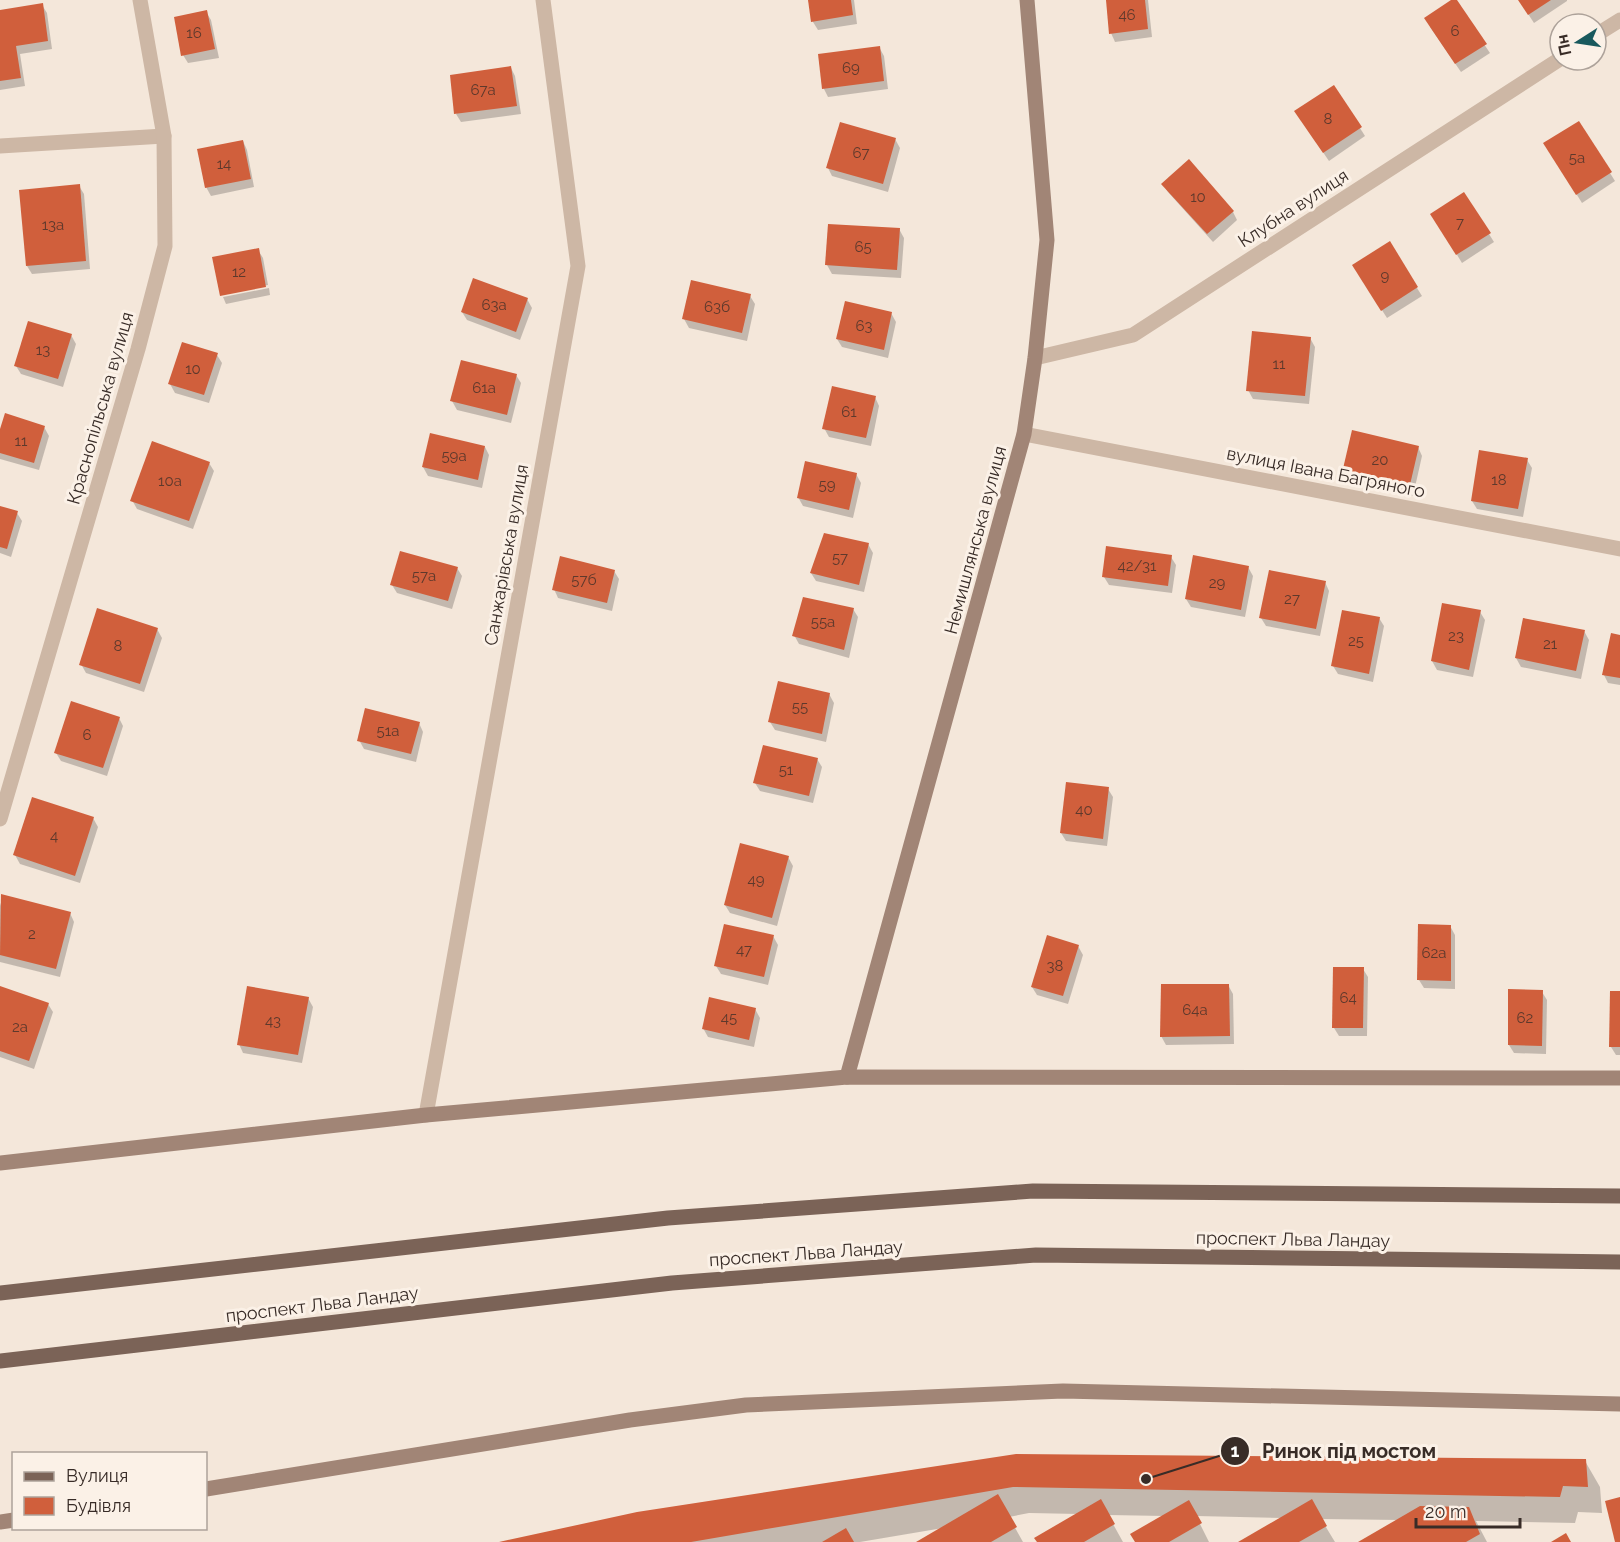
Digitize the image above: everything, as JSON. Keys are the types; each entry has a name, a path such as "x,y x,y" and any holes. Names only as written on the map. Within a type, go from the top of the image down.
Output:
{"main road":[{"path":"0,1293 668,1218 1033,1191 1620,1196"},
{"name":"проспект Льва Ландау","path":"0,1361 672,1283 1036,1255 1620,1262"}],"street":[{"name":"Краснопільська вулиця","path":"0,819 135,360 165,246 164,136 140,0"},
{"name":"Санжарівська вулиця","path":"426,1115 578,267 543,0"},
{"name":"Немишлянська вулиця","path":"847,1077 1024,434 1035,358 1047,240 1027,0"},
{"name":"Клубна вулиця","path":"1035,358 1133,335 1548,67"},
{"path":"0,146 164,136"},
{"name":"вулиця Івана Багряного","path":"1024,434 1620,549"},
{"path":"0,1162 426,1115 847,1077 1620,1078"},
{"path":"207,1489 630,1420 746,1405 1064,1391 1620,1404"}],"building":[{"path":"808,0 851,0 853,15 811,22"},
{"path":"1106,0 1145,0 1148,29 1109,34"},
{"path":"1451,0 1457,0 1487,44 1455,64 1424,18"},
{"path":"1518,0 1551,0 1528,15"},
{"path":"43,3 48,41 16,46 21,78 0,81 0,10"},
{"path":"207,10 215,49 181,56 174,17"},
{"path":"880,46 884,81 822,89 818,54"},
{"path":"511,66 517,106 454,114 450,75"},
{"path":"1334,85 1362,127 1323,153 1294,111"},
{"path":"1579,121 1612,172 1576,195 1543,143"},
{"path":"840,122 896,138 883,184 826,168"},
{"path":"243,140 251,179 205,188 197,149"},
{"path":"1189,159 1234,211 1207,234 1161,184"},
{"path":"80,184 86,261 26,266 19,190"},
{"path":"1464,192 1491,233 1456,255 1430,214"},
{"path":"828,224 900,228 897,270 825,265"},
{"path":"1390,241 1418,287 1381,311 1352,265"},
{"path":"259,248 266,287 220,296 212,257"},
{"path":"473,278 528,298 516,332 461,312"},
{"path":"691,280 751,294 742,333 682,319"},
{"path":"845,301 892,312 884,350 836,339"},
{"path":"28,321 72,334 58,379 14,366"},
{"path":"1252,331 1311,337 1305,396 1246,391"},
{"path":"182,342 218,353 204,395 168,384"},
{"path":"461,360 517,374 507,415 450,401"},
{"path":"832,386 876,396 866,438 822,429"},
{"path":"5,413 45,426 34,463 0,453 0,429"},
{"path":"1352,430 1419,446 1409,489 1342,473"},
{"path":"430,433 485,446 478,480 422,467"},
{"path":"152,441 210,462 189,521 130,501"},
{"path":"1479,450 1528,458 1518,509 1471,501"},
{"path":"805,461 857,473 849,510 797,498"},
{"path":"0,506 18,511 7,549 0,547"},
{"path":"824,533 869,543 859,585 810,573"},
{"path":"1106,546 1172,555 1168,586 1102,577"},
{"path":"400,551 458,567 448,601 390,585"},
{"path":"1193,555 1249,566 1241,610 1185,599"},
{"path":"560,556 615,570 607,603 552,590"},
{"path":"1269,570 1326,581 1316,629 1259,618"},
{"path":"803,597 854,608 844,650 792,636"},
{"path":"1442,603 1481,610 1469,670 1431,661"},
{"path":"97,608 158,628 140,684 79,665"},
{"path":"1342,610 1380,617 1369,674 1331,666"},
{"path":"1523,618 1585,630 1576,671 1515,658"},
{"path":"1611,633 1620,635 1620,678 1602,675"},
{"path":"778,681 830,693 822,734 768,722"},
{"path":"71,701 120,717 103,768 54,753"},
{"path":"365,708 420,722 411,754 357,741"},
{"path":"763,745 818,758 809,796 753,783"},
{"path":"1066,782 1109,787 1103,839 1060,833"},
{"path":"32,797 94,817 75,876 13,855"},
{"path":"740,843 789,856 772,918 724,905"},
{"path":"1,894 71,912 56,969 0,955"},
{"path":"724,924 774,935 764,977 714,966"},
{"path":"1418,924 1451,925 1451,981 1417,980"},
{"path":"1047,935 1079,945 1063,996 1031,987"},
{"path":"1333,967 1364,967 1363,1028 1332,1028"},
{"path":"1161,984 1229,984 1230,1036 1160,1037"},
{"path":"0,986 49,1003 29,1061 0,1051"},
{"path":"247,986 309,997 298,1055 237,1045"},
{"path":"1508,989 1543,990 1542,1046 1508,1045"},
{"path":"1610,991 1620,991 1620,1047 1609,1047"},
{"path":"709,997 756,1008 749,1040 702,1029"},
{"path":"1016,1454 1586,1459 1588,1487 1563,1486 1560,1497 1013,1487 691,1542 499,1542 637,1512"},
{"path":"998,1494 1017,1527 991,1542 916,1542"},
{"path":"1620,1497 1620,1542 1615,1542 1605,1501"},
{"path":"1101,1499 1115,1524 1084,1542 1037,1542 1034,1538"},
{"path":"1312,1499 1327,1526 1299,1542 1238,1542"},
{"path":"1189,1500 1202,1523 1169,1542 1135,1542 1130,1534"},
{"path":"1420,1506 1469,1507 1480,1534 1466,1542 1358,1542"},
{"path":"846,1528 854,1542 822,1542"},
{"path":"1566,1533 1571,1542 1551,1542"}],"place":[{"name":"Ринок під мостом","path":"1146,1479"}]}
